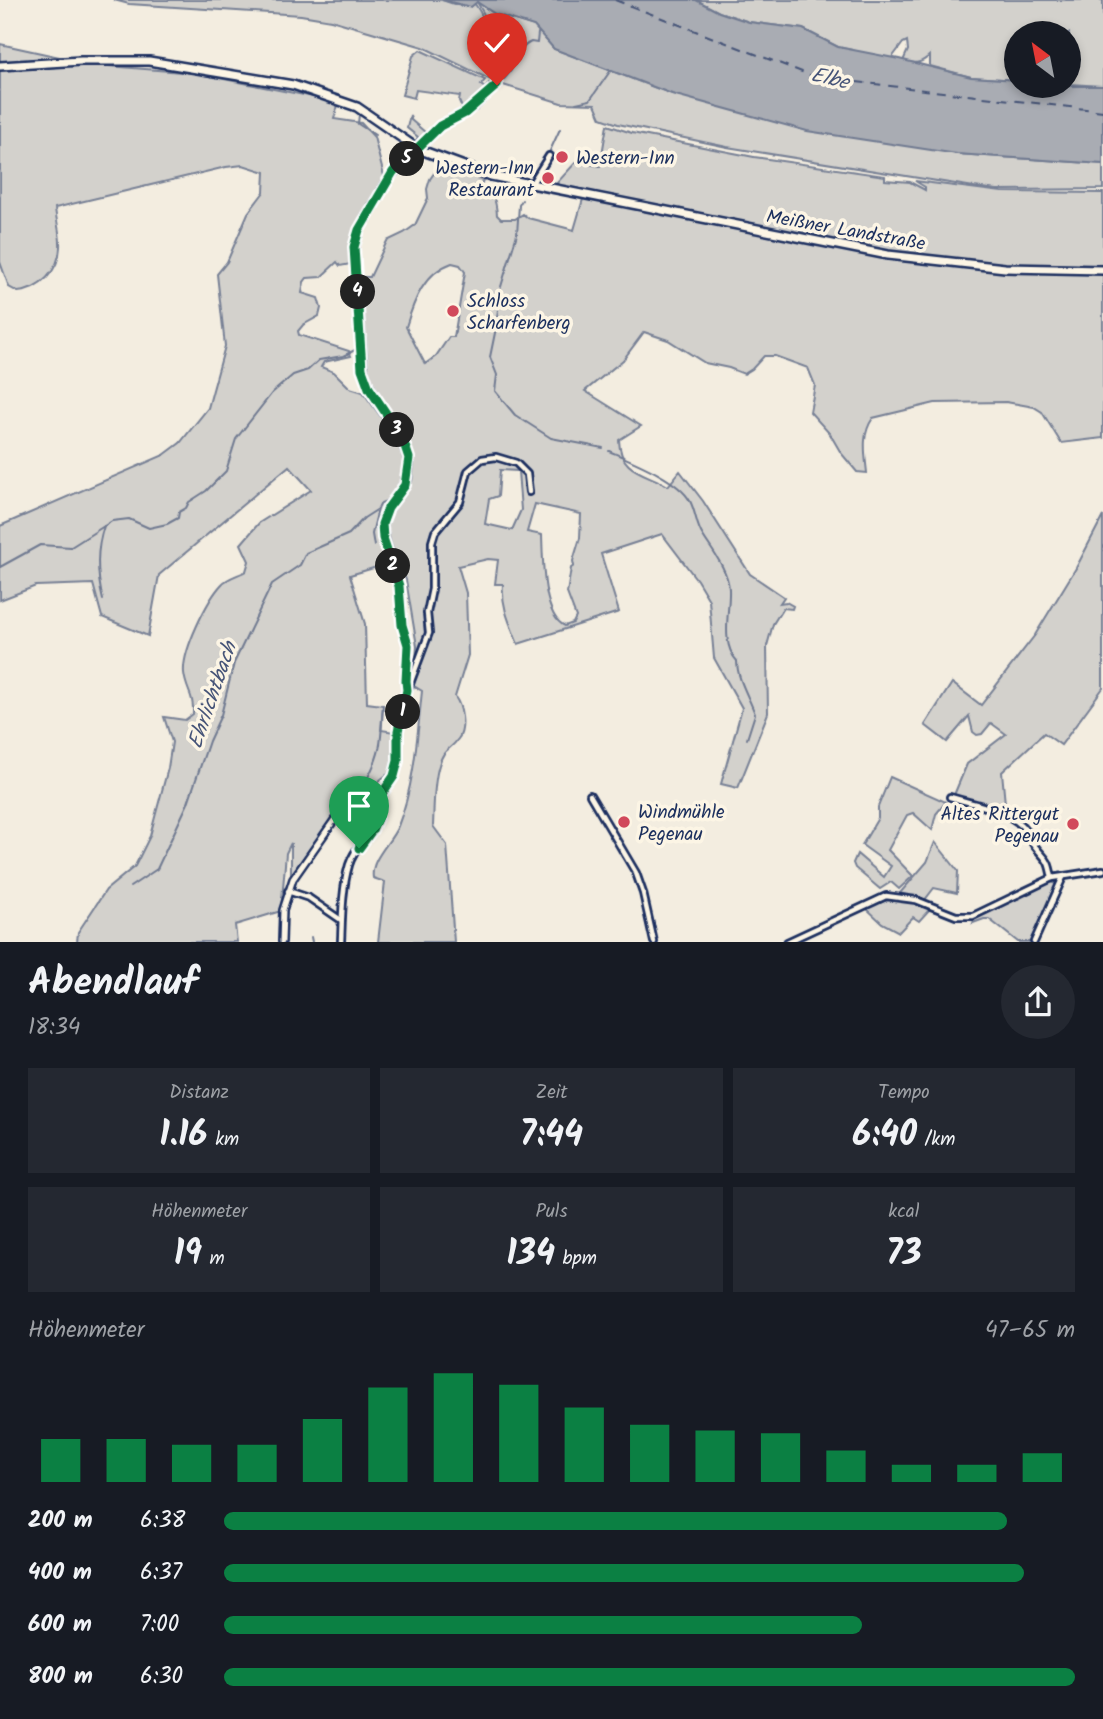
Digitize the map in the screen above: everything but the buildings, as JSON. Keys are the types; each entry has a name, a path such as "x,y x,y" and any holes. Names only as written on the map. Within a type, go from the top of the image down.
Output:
{"main road":[{"name":"Meißner Landstraße","path":"0,66 81,61 149,61 301,87 357,107 416,147 471,169 532,184 888,255 1005,268 1103,270"}],"street":[{"path":"407,690 408,645 402,625 399,586 383,538 382,524 388,508 405,485 409,458 402,437 375,397 364,374 354,251 359,230 389,178 416,147 440,126 465,113 497,85"},
{"path":"532,184 549,156"},
{"path":"341,942 349,865 372,830 377,818 377,801 394,776 398,761 398,731 407,690 429,633 427,613 432,589 432,542 435,532 460,502 468,471 476,462 489,457 507,460 522,467 527,474 529,492"},
{"path":"590,795 636,873 654,942"},
{"path":"950,797 990,809 1023,827 1034,846 1050,863 1052,878"},
{"path":"282,942 283,909 293,879 335,819 355,807 377,801"},
{"path":"787,942 880,898 896,896 926,904 948,914 973,916 1052,878 1103,870"},
{"path":"1034,942 1063,877"},
{"path":"288,891 309,898 342,921"}],"shaded area":[{"path":"114,0 442,0 463,6 475,4 492,43 497,75 495,82 423,47 331,20 301,15 129,4"},
{"path":"696,0 1103,0 1103,86 1082,85 1082,21 1004,21 1004,79 971,77 930,66 930,55 918,62 903,61 908,50 907,41 891,59 838,47 803,29 749,22 719,12"},
{"path":"477,2 495,14 534,26 554,49 672,94 957,154 1103,164 1103,189 997,190 974,187 727,147 618,124 601,118 595,104 561,103 500,84 495,42"},
{"path":"0,44 96,65 194,73 339,102 334,119 361,123 374,137 384,176 390,171 368,203 356,228 352,240 351,264 340,266 337,262 321,277 307,278 304,282 302,293 318,298 321,308 319,316 298,331 299,335 349,351 351,356 324,362 321,367 334,372 350,388 363,392 392,432 402,454 405,468 401,482 383,506 377,529 387,564 350,575 365,624 367,703 383,705 381,730 395,732 394,756 389,774 372,787 347,785 333,817 291,875 291,843 286,853 281,911 235,925 237,942 77,942 78,932 106,890 135,866 150,836 172,742 164,717 185,720 193,714 184,664 191,639 203,613 222,584 246,571 249,561 241,544 259,523 311,490 289,466 159,575 148,636 102,617 93,584 36,586 0,600 0,526 164,455 180,443 208,408 225,346 217,274 227,262 248,213 264,192 265,172 243,165 226,167 55,208 60,242 56,264 41,283 34,288 18,292 9,287 0,262"},
{"path":"420,50 485,80 481,85 485,88 489,83 493,85 468,108 439,123 417,144 415,142 418,137 407,128 410,115 411,120 426,133 445,118 463,110 460,96 416,90 414,98 402,95 413,56"},
{"path":"607,125 632,133 754,157 885,176 885,180 910,182 925,190 925,187 915,181 1002,192 1103,193 1103,267 1018,267 876,250 555,185 576,162 600,166"},
{"path":"442,162 483,180 480,187 493,198 497,215 501,219 515,219 523,214 528,218 574,230 583,199 575,197 579,196 797,241 907,260 1018,272 1103,273 1103,438 1061,443 1042,412 1034,407 1006,402 935,403 873,418 865,438 867,473 857,472 830,434 810,412 815,385 808,368 775,356 764,356 744,374 705,363 668,340 644,332 623,360 585,391 641,426 619,440 620,451 629,465 668,486 680,471 703,501 750,574 784,597 780,603 786,602 793,606 792,609 783,608 773,624 767,646 768,713 738,788 721,784 742,708 714,658 709,600 662,534 601,554 619,612 518,644 505,607 503,584 495,584 498,560 488,559 458,566 466,593 468,655 455,697 461,712 462,729 439,765 433,826 447,845 454,942 378,942 385,882 373,878 373,871 404,810 414,760 422,691 414,686 417,646 406,580 387,529 389,517 412,481 414,464 403,434 366,376 359,277 370,277 387,241 415,225 428,198 430,179","holes":["452,263 460,265 465,272 454,337 449,337 436,356 425,364 406,327 427,281 434,273","500,470 518,471 521,510 512,530 485,524 489,499 498,496","535,504 581,514 580,538 567,593 576,617 573,623 565,626 557,620 552,611 545,585 542,535 527,532"]},
{"path":"1103,516 1103,688 1061,745 1044,733 1002,772 1006,814 954,795 967,764 1006,734 991,723 982,734 977,735 973,732 969,716 947,742 925,725 952,683 981,705 1035,635 1076,568"},
{"path":"890,777 946,802 936,814 932,830 913,813 907,815 888,850 913,876 899,889 891,882 880,889 855,868 853,863 857,854 884,877 891,866 862,845 878,818 878,807"},
{"path":"935,842 958,871 957,893 934,888 924,901 900,893 927,862"},
{"path":"1048,880 1055,884 1055,888 1030,942 1018,942 989,919 973,923 975,917"},
{"path":"902,898 930,909 919,921 913,917 899,932 882,923 866,908 878,902"}],"water":[{"name":"Elbe","path":"442,0 696,0 719,12 749,22 803,29 838,47 971,77 1004,79 1004,98 1082,98 1082,86 1103,86 1103,164 957,154 807,131 672,94 554,49 534,26 495,14 477,2 471,7"}],"waterway":[{"path":"499,83 510,72 521,50 531,42 537,43 538,33"},
{"path":"576,103 590,100 611,70"},
{"path":"359,114 358,124 375,135"},
{"path":"549,153 560,129"},
{"path":"522,200 519,205 517,234 500,290 490,357 497,375 495,391 515,415 551,438 603,448"},
{"path":"351,263 359,373 366,391 396,437 405,460 396,492 389,500 381,503 378,509 372,534 374,546"},
{"path":"0,567 40,545 71,547 112,521 129,519 149,528 178,518 179,512 186,508 189,502 206,491 226,471 236,439 272,393 293,375 308,370 319,360 343,356 357,349"},
{"path":"609,451 665,478 684,493 692,505 701,532 723,568 729,589 727,636 755,714 747,739"},
{"name":"Ehrlichtbach","path":"130,887 157,869 188,803 209,741 221,715 234,663 272,584 300,565 306,553 349,534 364,518 378,509"},
{"path":"103,600 98,563 104,526"},
{"path":"367,779 379,751 383,705"},
{"path":"311,937 312,942"}],"ferry route":[{"path":"615,0 815,77 1103,111"}],"place":[{"name":"Western-Inn","path":"562,157"},
{"name":"Western-Inn Restaurant","path":"548,178"},
{"name":"Schloss Scharfenberg","path":"453,311"},
{"name":"Windmühle Pegenau","path":"624,822"},
{"name":"Altes Rittergut Pegenau","path":"1073,824"}],"route":[{"path":"359,848 372,830 377,818 377,801 391,782 398,761 398,731 407,690 408,645 402,625 399,586 383,538 382,524 388,508 405,485 409,458 402,437 369,388 362,369 354,247 359,230 393,172 440,126 465,113 497,85"}]}
